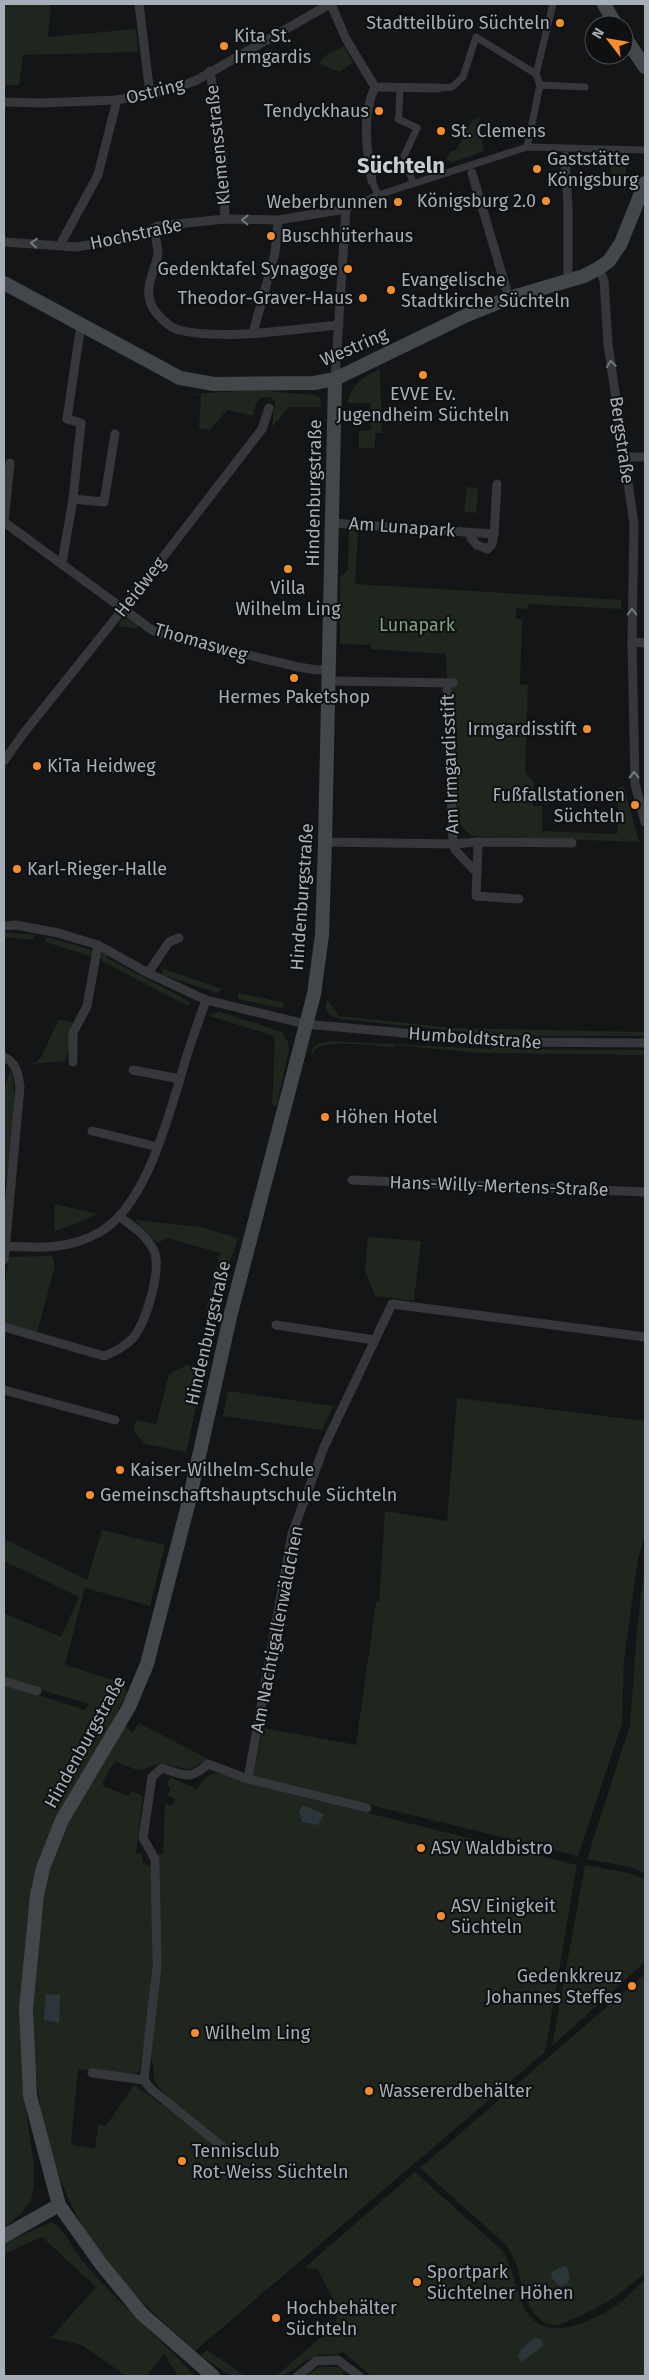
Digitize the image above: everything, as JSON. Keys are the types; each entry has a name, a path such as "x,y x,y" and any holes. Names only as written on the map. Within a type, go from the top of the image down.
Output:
{"main road":[{"path":"604,4 610,15"},
{"path":"634,50 645,66"},
{"name":"Westring","path":"4,283 180,378 214,384 314,383 335,380 467,315 509,298 568,281 599,268 609,261 621,243 645,183"},
{"name":"Hindenburgstraße","path":"213,2376 142,2314 101,2264 58,2205 30,2096 26,2009 37,1896 43,1868 62,1820 129,1707 147,1664 189,1501 230,1317 314,994 322,935 330,675 335,380"},
{"path":"4,2236 58,2205"},
{"path":"192,2358 204,2376"}],"street":[{"path":"139,4 150,94"},
{"path":"330,4 346,39 375,87"},
{"name":"Ostring","path":"60,246 98,175 117,100 179,87 197,80 330,4"},
{"path":"527,146 540,85 536,74 553,4"},
{"path":"375,87 400,89 452,87 463,77 476,37 536,74"},
{"name":"Klemensstraße","path":"210,71 222,149 225,219"},
{"path":"540,85 585,87"},
{"path":"375,87 370,96 367,116 368,158 372,182 378,195"},
{"path":"400,89 398,119 417,128 404,156 414,183"},
{"path":"4,102 48,103 117,100"},
{"name":"Hochstraße","path":"4,242 76,246 140,236 154,230 158,226 225,219 278,220 346,209 378,195 414,183 471,169 527,146 645,150"},
{"path":"565,146 568,207 568,281"},
{"path":"471,169 509,298"},
{"name":"Hindenburgstraße","path":"335,380 346,209"},
{"path":"253,333 275,253 278,220"},
{"path":"154,230 158,251 148,287 150,303 164,320 177,330 203,334 253,333 339,325"},
{"name":"Bergstraße","path":"599,268 604,281 608,344 634,524 632,642 635,784 645,822"},
{"path":"62,563 73,499 81,423 67,419 81,324"},
{"name":"Heidweg","path":"4,761 23,734 123,609 262,429 269,408"},
{"path":"73,499 104,502 115,434"},
{"path":"624,458 645,457"},
{"name":"Thomasweg","path":"10,463 4,522 62,563 142,624 164,635 317,670 330,675"},
{"path":"494,534 497,484"},
{"name":"Am Lunapark","path":"332,522 494,534 492,544 488,549 477,545 471,538 472,533"},
{"path":"632,642 645,643"},
{"name":"Am Irmgardisstift","path":"330,675 450,684 453,844"},
{"path":"325,842 572,843"},
{"path":"478,842 476,896 519,899"},
{"path":"453,844 456,851 478,873"},
{"name":"Humboldtstraße","path":"4,926 16,925 58,932 98,945 148,973 206,1000 306,1024 502,1042 645,1043"},
{"path":"148,973 169,942 178,938"},
{"path":"73,1062 73,1033 87,1006 98,945"},
{"path":"5,1246 56,1248 101,1232 119,1216 147,1174 158,1148 206,1000"},
{"path":"4,1058 10,1060 17,1068 20,1087 7,1190 4,1260"},
{"path":"133,1070 180,1080"},
{"path":"92,1131 158,1148"},
{"name":"Hans-Willy-Mertens-Straße","path":"352,1180 645,1192"},
{"path":"4,1327 104,1356 120,1350 141,1326 157,1267 155,1252 147,1238 119,1216"},
{"name":"Am Nachtigallenwäldchen","path":"248,1779 292,1534 324,1447 392,1304 645,1337"},
{"path":"276,1325 374,1340"},
{"path":"4,1390 115,1420"},
{"path":"4,1681 38,1691"},
{"path":"224,2148 151,2089 144,2080 157,1966 155,1859 142,1838 152,1777 162,1768 187,1776 197,1774 208,1764 248,1779 367,1808"},
{"path":"92,2073 144,2080"},
{"path":"298,2376 316,2361 338,2360 359,2376"}],"green space":[{"path":"4,4 51,4 48,37 136,29 138,52 23,55 19,85 4,85"},
{"path":"344,46 353,63 339,72 319,63 325,56"},
{"path":"478,117 480,118 478,124 484,151 451,163 446,159 451,150 455,151 473,119 476,120"},
{"path":"612,158 617,158 626,167 626,179 610,173"},
{"path":"380,369 382,433 375,433 375,448 359,448 359,431 371,430 371,403 347,403 355,386 368,375"},
{"path":"257,390 314,395 320,398 321,407 289,407 272,427 275,401 269,397 262,397 256,404 253,416 227,410 210,430 199,428 201,395 192,394"},
{"path":"467,487 478,488 476,513 464,512"},
{"name":"Lunapark","path":"349,530 358,531 355,584 621,600 621,609 528,604 528,609 516,608 516,619 522,619 520,684 528,685 525,773 534,782 533,806 542,806 542,831 617,834 618,787 624,787 639,842 471,836 455,820 452,682 447,682 446,654 371,649 371,645 340,644 340,577 348,570"},
{"path":"125,616 139,626 137,629 118,626"},
{"path":"4,932 34,935 34,940 4,937"},
{"path":"47,937 92,950 94,948 93,954 90,956 45,942"},
{"path":"102,952 108,955 107,958 191,1002 188,1006 103,962 100,957"},
{"path":"162,968 222,989 217,993 163,975"},
{"path":"238,993 285,1003 282,1008 238,999"},
{"path":"327,999 339,1016 454,1028 645,1032 645,1036 515,1036 510,1039 504,1039 494,1035 339,1019 330,1015 325,1009"},
{"path":"218,1011 282,1032 288,1042 289,1050 277,1105 272,1105 275,1039 271,1035 209,1016"},
{"path":"59,1019 76,1023 65,1061 31,1064 37,1062 41,1057"},
{"path":"331,1041 491,1049 502,1045 513,1049 645,1050 645,1055 482,1053 394,1045 394,1047 336,1044 319,1047 314,1050 310,1059 313,1047 320,1043"},
{"path":"10,1070 13,1077 14,1104 7,1179 4,1181 4,1089"},
{"path":"55,1204 98,1214 54,1231"},
{"path":"135,1220 200,1227 238,1238 228,1266 186,1452 145,1444 133,1430 136,1420 156,1424 169,1374 184,1367 185,1364 195,1367 210,1312 206,1310 220,1253 168,1238 157,1243"},
{"path":"368,1237 421,1241 414,1301 375,1296 365,1271"},
{"path":"52,1256 55,1266 37,1332 8,1325 4,1321 4,1286 9,1257"},
{"path":"228,1391 333,1406 322,1430 223,1416"},
{"path":"457,1398 645,1421 645,1535 638,1559 624,1660 622,1723 578,1856 253,1776 263,1728 356,1745 376,1602 379,1602 385,1511 447,1521"},
{"path":"102,1530 165,1545 150,1606 85,1588 65,1665 124,1683 127,1693 37,1870 27,1922 21,2007 22,2084 34,2165 34,2185 31,2200 20,2215 4,2228 4,1684 85,1710 89,1704 4,1679 4,1613 61,1637 79,1597 4,1561 4,1539 87,1580"},
{"path":"645,1564 645,1873 631,1867 587,1859 630,1725 637,1629"},
{"path":"139,1723 208,1759 189,1770 161,1763 142,1770 134,1769 115,1761 103,1781 103,1786 128,1796 132,1791 143,1796 136,1853 142,1855 143,1863 151,1866 154,1936 150,2004 139,2072 133,2076 78,2069 71,2144 95,2149 98,2124 106,2126 134,2085 170,2110 171,2100 155,2083 151,2053 157,1854 163,1854 165,1804 172,1806 175,1799 168,1795 170,1788 167,1785 170,1777 197,1789 208,1776 214,1773 221,1773 251,1784 577,1865 545,2052 195,2351 125,2284 105,2260 84,2229 67,2196 54,2163 38,2093 34,2057 33,2021 37,1936 47,1872 67,1823 95,1773 125,1725 132,1733"},
{"path":"585,1865 629,1873 645,1880 645,1962 552,2046"},
{"path":"645,1974 645,2273 619,2294 581,2316 557,2325 547,2324 539,2319 529,2305 517,2267 505,2244 420,2168"},
{"name":"Sportpark Süchtelner Höhen","path":"415,2172 503,2251 510,2265 525,2309 533,2320 544,2326 555,2328 568,2327 593,2318 620,2303 645,2280 645,2376 371,2376 343,2352 317,2356 291,2372 276,2376 334,2326 336,2319 335,2304 317,2269 304,2268"},
{"path":"51,2222 60,2229 80,2258 108,2289 195,2376 178,2376 164,2354 146,2376 126,2376 82,2345 51,2338 96,2287 42,2237 4,2254 4,2243"},
{"path":"207,2350 245,2376 231,2376 201,2356"},
{"path":"319,2367 338,2367 344,2370 343,2375 306,2376"}],"shaded area":[{"path":"303,1805 324,1814 318,1825 302,1822 299,1811"},
{"path":"46,1994 60,1995 59,2023 44,2020"},
{"path":"563,2266 567,2267 570,2278 567,2284 560,2287 551,2277 552,2272"},
{"path":"535,2338 542,2340 543,2346 521,2362 518,2357 521,2351"}],"place":[{"name":"Stadtteilbüro Süchteln","path":"560,23"},
{"name":"Kita St. Irmgardis","path":"224,46"},
{"name":"Tendyckhaus","path":"379,111"},
{"name":"St. Clemens","path":"441,131"},
{"name":"Gaststätte Königsburg","path":"537,169"},
{"name":"Königsburg 2.0","path":"546,201"},
{"name":"Weberbrunnen","path":"398,202"},
{"name":"Buschhüterhaus","path":"271,236"},
{"name":"Gedenktafel Synagoge","path":"348,269"},
{"name":"Evangelische Stadtkirche Süchteln","path":"391,290"},
{"name":"Theodor-Graver-Haus","path":"363,298"},
{"name":"EVVE Ev. Jugendheim Süchteln","path":"423,375"},
{"name":"Villa Wilhelm Ling","path":"288,569"},
{"name":"Hermes Paketshop","path":"294,678"},
{"name":"Irmgardisstift","path":"587,729"},
{"name":"KiTa Heidweg","path":"37,766"},
{"name":"Fußfallstationen Süchteln","path":"635,805"},
{"name":"Karl-Rieger-Halle","path":"17,869"},
{"name":"Höhen Hotel","path":"325,1117"},
{"name":"Kaiser-Wilhelm-Schule","path":"120,1470"},
{"name":"Gemeinschaftshauptschule Süchteln","path":"90,1495"},
{"name":"ASV Waldbistro","path":"421,1848"},
{"name":"ASV Einigkeit Süchteln","path":"441,1916"},
{"name":"Gedenkkreuz Johannes Steffes","path":"632,1986"},
{"name":"Wilhelm Ling","path":"195,2033"},
{"name":"Wassererdbehälter","path":"369,2091"},
{"name":"Tennisclub Rot-Weiss Süchteln","path":"182,2161"},
{"name":"Sportpark Süchtelner Höhen","path":"417,2282"},
{"name":"Hochbehälter Süchteln","path":"276,2318"}],"district":[{"name":"Süchteln","path":"401,165"}]}
